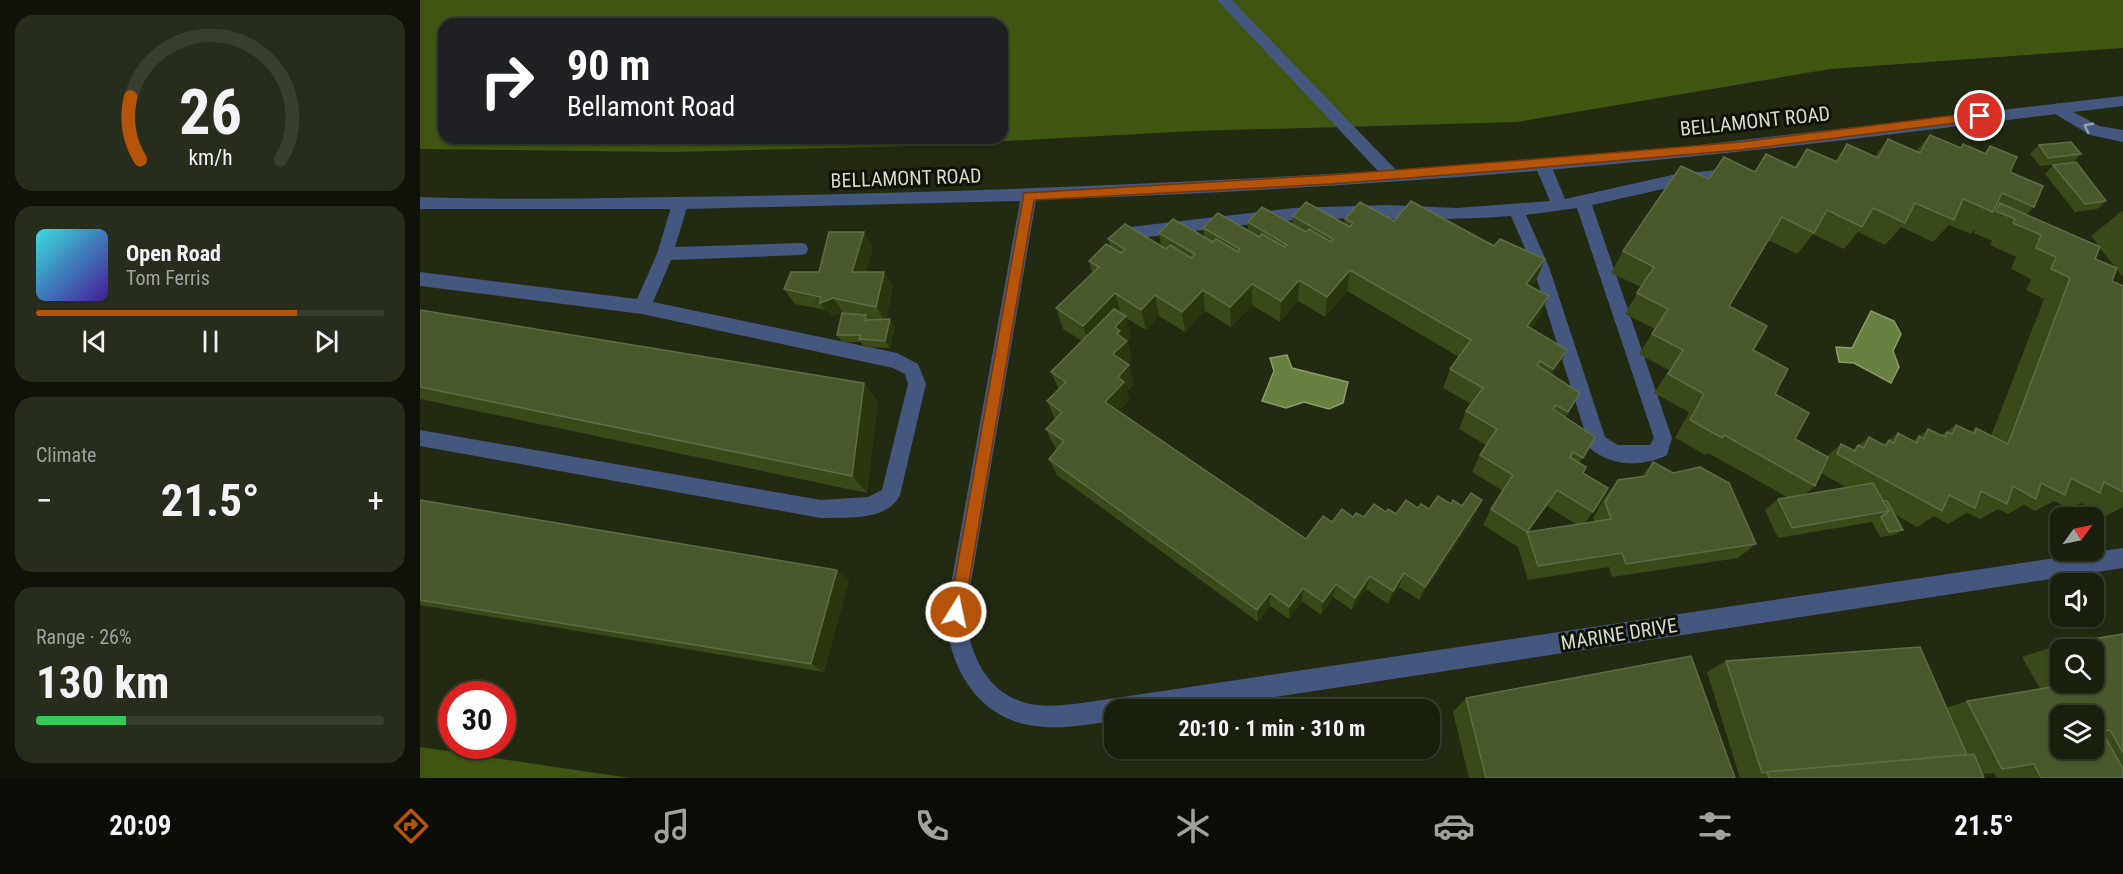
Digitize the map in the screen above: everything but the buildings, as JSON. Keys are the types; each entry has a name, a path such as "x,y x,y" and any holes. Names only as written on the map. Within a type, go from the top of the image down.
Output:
{"street":[{"path":"1224,0 1392,175"},
{"name":"BELLAMONT ROAD","path":"420,203 470,205 680,204 1029,196 1392,175 1740,146 2123,101"},
{"path":"2057,108 2095,131 2123,136"},
{"path":"1542,163 1560,206"},
{"path":"1121,234 1293,214 1386,211 1457,214 1560,206 1672,181 1755,171"},
{"name":"MARINE DRIVE","path":"1029,196 956,612 957,635 972,675 996,701 1028,715 1079,715 1104,712"},
{"path":"1516,210 1541,267 1597,442 1617,455 1653,453 1660,449 1663,438 1582,201"},
{"path":"642,307 665,254 680,204"},
{"path":"665,254 800,249"},
{"path":"420,279 642,307 908,364 915,374 917,384 891,495 884,502 873,506 821,508 420,438"},
{"name":"MARINE DRIVE","path":"1188,699 2123,558"}],"shaded area":[{"path":"420,0 2123,0 2123,48 1830,69 1517,122 1194,131 1008,141 1008,18 438,18 438,144 949,144 671,152 420,149"},
{"path":"1871,311 1894,321 1901,334 1893,351 1899,367 1891,383 1854,363 1839,362 1836,347 1852,348"},
{"path":"1287,355 1292,368 1348,382 1343,403 1329,409 1304,402 1286,408 1262,401 1274,371 1270,358"},
{"path":"420,747 438,750 438,759 501,759 630,778 420,778"}],"route":[{"path":"956,612 1029,196 1330,180 1511,166 1740,146 1980,116"}]}
